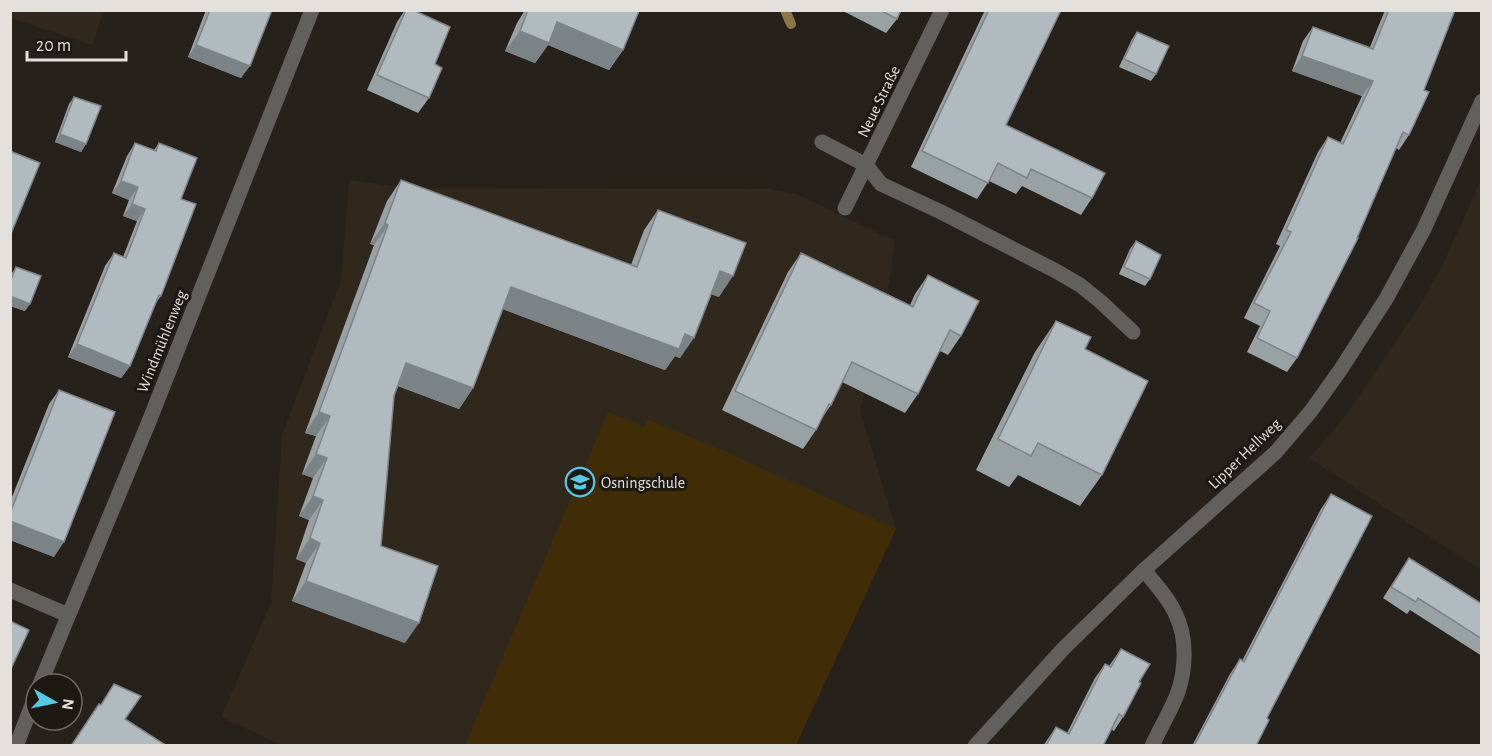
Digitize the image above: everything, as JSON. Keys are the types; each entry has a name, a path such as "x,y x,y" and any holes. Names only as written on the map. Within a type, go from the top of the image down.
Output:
{"street":[{"name":"Windmühlenweg","path":"45,672 157,402 312,10"},
{"name":"Neue Straße","path":"845,208 942,10"},
{"name":"Lipper Hellweg","path":"975,746 1063,649 1144,570 1276,452 1311,411 1386,299 1424,229 1482,101"},
{"path":"822,142 866,165 881,184 941,212 1080,285 1134,332"},
{"path":"1144,570 1176,615 1183,636 1185,663 1178,692 1152,746"},
{"path":"10,590 68,615"},
{"path":"16,746 24,726"}],"shaded area":[{"path":"11,10 104,11 92,45 11,18"},
{"name":"Osningschule","path":"349,180 408,188 770,189 797,194 895,241 883,321 860,411 896,529 796,745 283,746 221,717 271,603 282,435 341,280"},
{"path":"1481,180 1482,570 1309,458 1353,405 1422,302 1443,264"},
{"path":"608,412 645,427 648,419 896,529 796,745 465,745"}],"building":[{"path":"210,10 272,10 250,66 196,45"},
{"path":"406,10 413,10 450,27 435,64 442,68 429,98 377,75"},
{"path":"528,10 639,11 623,50 557,22 549,43 520,31"},
{"path":"880,10 901,10 897,19"},
{"path":"989,10 1061,10 1006,125 1105,173 1092,198 1031,169 1027,178 998,163 988,183 922,151"},
{"path":"1389,10 1455,10 1424,90 1429,92 1409,135 1403,132 1358,238 1297,358 1257,338 1270,311 1254,303 1291,232 1286,230 1328,137 1343,144 1373,81 1302,56 1313,27 1373,49"},
{"path":"1137,32 1169,46 1156,74 1124,59"},
{"path":"74,97 101,106 86,144 60,134"},
{"path":"135,143 156,151 159,143 197,158 181,199 196,204 161,296 159,295 130,366 77,344 114,253 126,258 145,209 132,204 138,187 121,181"},
{"path":"10,151 40,163 10,236"},
{"path":"401,180 637,267 658,210 746,243 733,276 720,271 694,338 685,334 679,349 511,287 473,388 406,363 394,396 381,546 438,566 419,623 306,581 320,543 310,538 323,500 313,496 327,458 316,454 330,416 319,412 388,225 385,223"},
{"path":"1136,241 1161,255 1150,279 1124,267"},
{"path":"801,253 913,307 928,275 979,301 961,336 950,330 918,394 852,362 816,430 735,391"},
{"path":"16,267 41,276 30,304 10,296 10,282"},
{"path":"1056,321 1091,337 1085,349 1148,381 1102,475 1038,443 1031,456 998,439"},
{"path":"59,390 115,412 64,542 10,521 10,513"},
{"path":"1331,494 1372,516 1267,718 1269,720 1256,746 1194,746 1240,659 1244,662"},
{"path":"1409,558 1482,604 1482,639 1418,598 1416,602 1391,587"},
{"path":"10,621 29,630 10,671"},
{"path":"1121,649 1150,664 1123,717 1119,714 1103,746 1046,746 1056,727 1069,734 1105,664 1111,667"},
{"path":"114,684 141,696 125,719 167,746 71,746 80,732 84,732 84,726 99,704 101,705"}],"waterway":[{"path":"785,10 791,24"}],"place":[{"name":"Osningschule","path":"580,482"}]}
